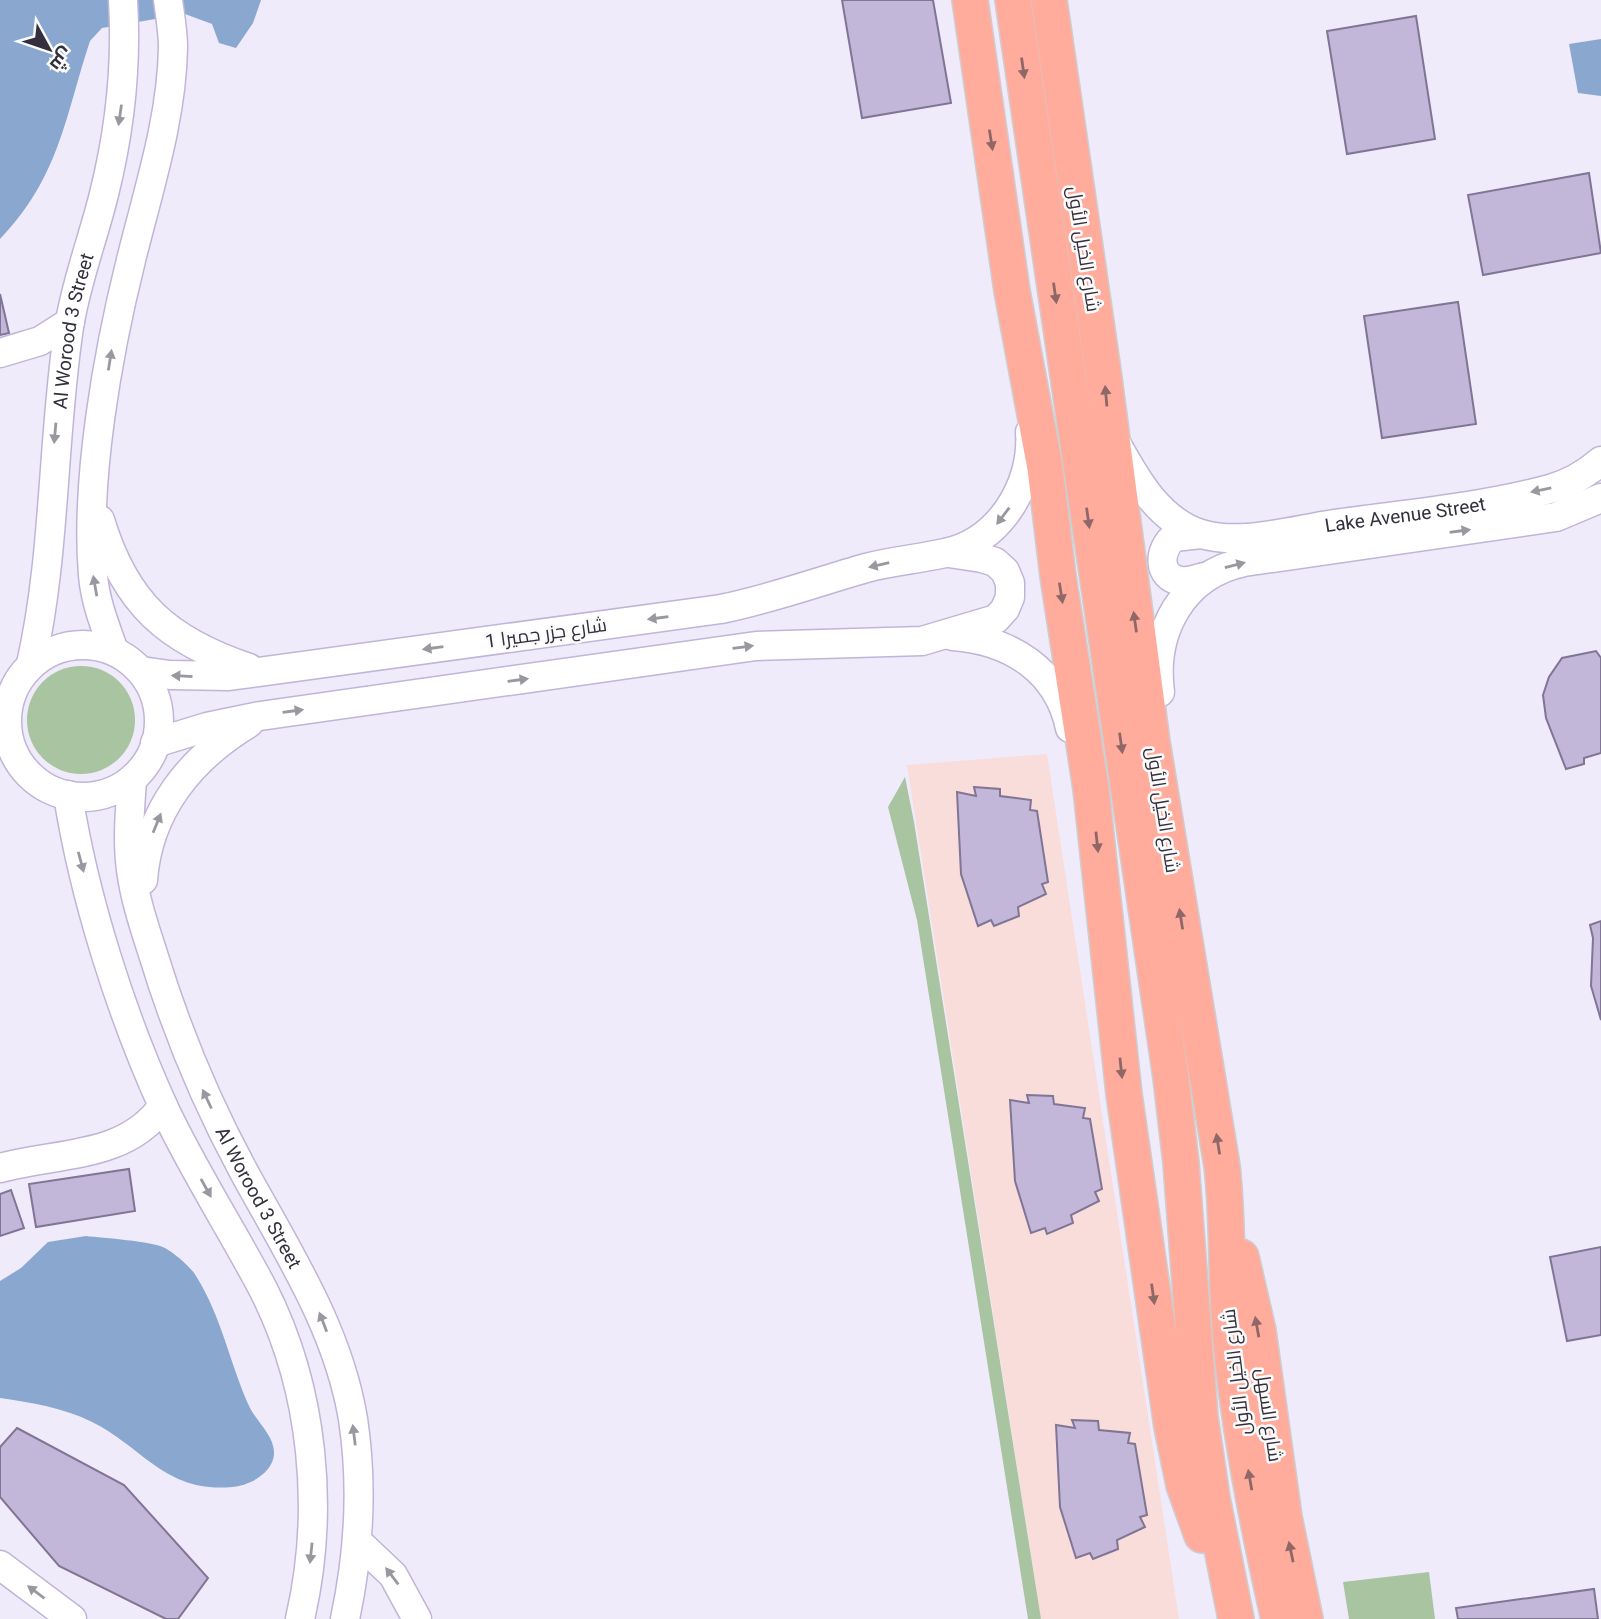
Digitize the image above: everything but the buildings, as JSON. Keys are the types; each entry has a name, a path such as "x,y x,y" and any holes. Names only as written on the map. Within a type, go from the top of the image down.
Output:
{"main road":[{"path":"970,0 1012,291 1040,428 1091,789 1124,1094 1172,1427 1184,1485 1204,1540 1233,1605"},
{"name":"شارع الخيل الأول","path":"1013,0 1171,1078 1181,1163 1200,1417 1233,1605"},
{"name":"شارع الخيل الأول","path":"1049,0 1103,371 1152,742 1227,1212 1228,1305 1238,1398 1252,1489 1279,1619"},
{"name":"شارع السهل","path":"1227,1212 1250,1293 1284,1517 1305,1619"}],"street":[{"name":"Al Worood 3 Street","path":"24,673 48,577 51,488 69,322 115,148 126,47 123,0"},
{"path":"114,651 101,615 93,577 94,501 111,349 158,153 173,47 168,0"},
{"path":"3,352 40,341 69,322"},
{"path":"3,352 40,359 61,378"},
{"path":"946,553 981,538 995,526 1007,512 1027,472 1031,448 1025,356"},
{"name":"Lake Avenue Street","path":"1109,432 1149,496 1177,522 1201,534"},
{"name":"Lake Avenue Street","path":"1601,461 1575,479 1552,488 1464,506 1245,537 1201,534 1174,537 1162,552 1162,562 1172,578 1182,581 1205,577 1244,562 1556,517 1601,498"},
{"path":"94,501 118,570 150,614 192,646 258,671"},
{"path":"155,743 207,727 260,716 756,646 899,644 947,636 996,619 1005,609 1010,597 1010,583 1005,571 995,562 946,553"},
{"name":"شارع جزر جميرا 1","path":"141,671 200,677 258,671 721,609 764,600 872,566 946,553"},
{"name":"Lake Avenue Street","path":"1152,742 1161,716 1157,658 1163,633 1176,608 1205,577"},
{"path":"947,636 970,637 994,644 1016,654 1048,678 1065,705 1077,766 1091,789"},
{"path":"0,705 24,673 50,652 71,645 93,645 114,651 141,671 154,693 159,718 155,743 146,763 132,780 111,792 90,797 68,795 45,787 26,772 0,760"},
{"path":"24,673 8,704 6,728 13,752 26,772"},
{"path":"140,914 149,845 171,795 206,753 260,716"},
{"name":"Al Worood 3 Street","path":"132,780 128,825 130,859 140,914 196,1075 245,1173 299,1266 345,1387 352,1417 358,1483 357,1541 345,1619"},
{"path":"68,795 85,877 122,1003 163,1106 279,1327 303,1405 313,1486 312,1545 300,1619"},
{"path":"113,1146 142,1131 163,1106"},
{"path":"0,1168 113,1146 185,1150"},
{"path":"243,1255 268,1268 299,1266"},
{"path":"357,1541 393,1575 417,1619"},
{"path":"0,1565 72,1619"}],"shaded area":[{"path":"1047,754 1179,1619 1041,1619 907,765"}],"green space":[{"path":"81,666 102,670 119,682 131,699 135,720 131,741 119,758 102,770 81,774 60,770 43,758 31,741 27,720 31,699 43,682 60,670"},
{"path":"905,777 1041,1619 1028,1619 917,920 888,807"},
{"path":"1429,1572 1435,1619 1349,1619 1343,1582"}],"water":[{"path":"0,0 261,0 253,23 236,48 219,43 212,24 185,14 102,28 90,41 48,170 20,216 0,239"},
{"path":"1601,39 1601,96 1578,93 1569,44"},
{"path":"86,1236 165,1248 194,1272 213,1308 250,1408 272,1442 273,1461 265,1473 246,1484 232,1487 209,1487 189,1483 172,1476 110,1432 81,1417 47,1406 0,1398 0,1281 21,1268 48,1242"}]}
